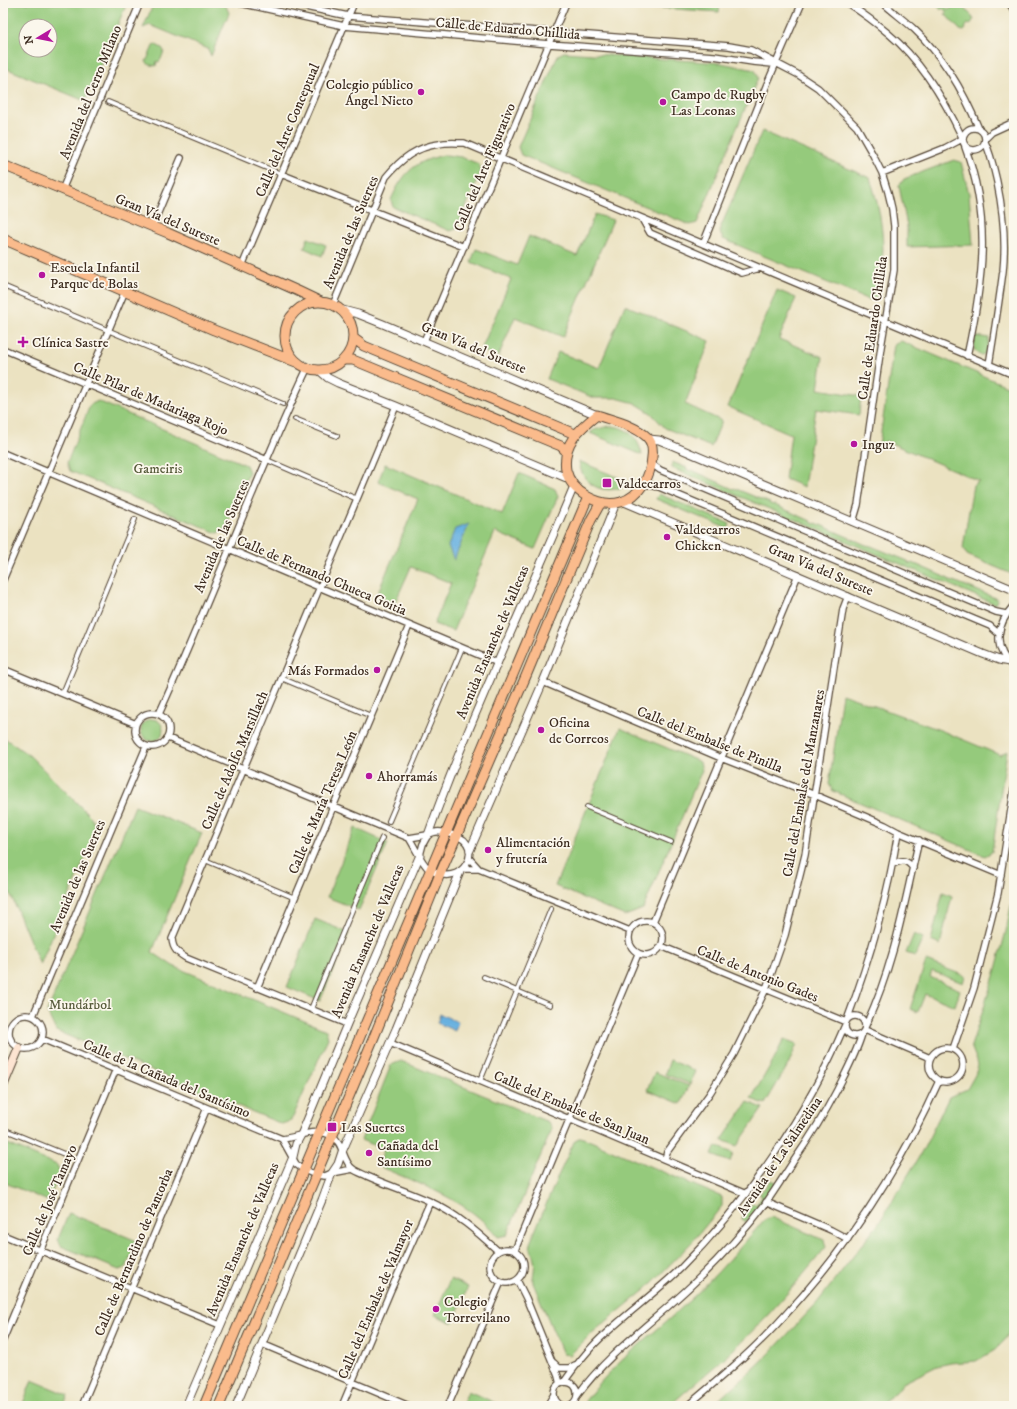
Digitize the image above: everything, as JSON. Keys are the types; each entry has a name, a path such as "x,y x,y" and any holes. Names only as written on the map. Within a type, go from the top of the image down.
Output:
{"main road":[{"name":"Gran Vía del Sureste","path":"3,165 152,227 321,302"},
{"path":"3,239 214,330 296,362 307,369 320,371 333,368 344,360 350,350 353,338 351,325 344,313 336,307 321,302 309,304 298,309 290,318 285,329 285,341 289,353 296,362"},
{"path":"353,338 364,346 575,434"},
{"path":"344,360 354,360 561,446 567,452"},
{"path":"597,415 640,432 649,439 651,444 653,452 650,474 644,484 629,498 619,502 601,502 588,497 572,483 565,461 570,442 575,434 584,424 597,415"},
{"path":"204,1406 588,497"},
{"path":"219,1406 440,874 591,520 601,502"},
{"path":"3,1086 19,1048"}],"street":[{"name":"Avenida del Cerro Milano","path":"62,190 140,3"},
{"name":"Calle de Eduardo Chillida","path":"287,3 348,16 729,46 751,50 797,74 818,88 856,127 882,173 892,209 895,249 894,270 885,321 858,506 853,522"},
{"name":"Calle del Arte Conceptual","path":"242,266 354,3"},
{"name":"Calle del Arte Figurativo","path":"424,341 566,3"},
{"path":"703,244 802,3"},
{"path":"847,3 890,34 915,61 940,94 962,138 971,161 980,202 983,255 974,325 967,356"},
{"path":"883,3 914,29 940,58 965,97 980,129 984,134 989,151 996,175 1002,210 1003,233 1003,270 989,365"},
{"path":"1009,3 1014,10"},
{"name":"Calle de Eduardo Chillida","path":"244,4 344,26 549,44 714,56 776,64"},
{"path":"108,102 281,174 464,247"},
{"path":"945,148 965,146 971,150 977,150 983,145 985,140 992,132 1014,122"},
{"path":"882,173 945,148 962,138 964,132 968,129 975,127 988,130 1000,128"},
{"name":"Avenida de las Suertes","path":"336,307 386,177 395,166 414,150 440,143 464,144 1014,375"},
{"path":"152,227 181,158"},
{"path":"642,219 650,233 742,273 760,268"},
{"path":"3,286 283,404"},
{"path":"3,580 109,331 124,291"},
{"name":"Gran Vía del Sureste","path":"336,307 358,314 424,341 597,415"},
{"name":"Calle Pilar de Madariaga Rojo","path":"3,349 267,460"},
{"name":"Avenida de las Suertes","path":"159,714 307,369"},
{"path":"320,371 328,378 338,383 396,406 572,483"},
{"name":"Calle de Adolfo Marsillach","path":"347,1024 186,958 178,953 173,947 172,940 396,406"},
{"path":"295,419 337,436"},
{"path":"649,439 659,440 669,444 1014,590"},
{"name":"Calle de Fernando Chueca Goitia","path":"3,453 498,663"},
{"path":"267,460 357,499"},
{"name":"Gran Vía del Sureste","path":"652,464 660,470 996,612 1006,614"},
{"name":"Avenida Ensanche de Vallecas","path":"186,1406 420,855 437,809 572,483"},
{"name":"Gran Vía del Sureste","path":"644,484 659,487 990,626 999,634"},
{"path":"236,1406 332,1173 338,1164 390,1043 619,502"},
{"name":"Gran Vía del Sureste","path":"619,502 848,596 983,654 1011,664"},
{"path":"63,693 135,519"},
{"path":"653,922 798,576"},
{"name":"Calle del Embalse del Manzanares","path":"665,1159 667,1152 710,1093 730,1060 766,989 785,935 805,854 843,609 848,596"},
{"path":"1011,664 1000,648 999,634 1001,623 1006,614 1014,605"},
{"name":"Calle de María Teresa León","path":"257,988 409,626"},
{"path":"389,821 462,648"},
{"path":"3,668 136,724"},
{"path":"281,678 371,716"},
{"name":"Calle del Embalse de Pinilla","path":"543,682 721,758 815,795 1001,875"},
{"path":"154,713 159,714 168,723 170,731 168,738 158,747 146,747 140,743 137,737 135,731 136,724 140,718 145,715 154,713"},
{"path":"168,738 409,838 428,835 434,832 446,832 457,836 466,842 469,854 479,869"},
{"name":"Avenida de las Suertes","path":"33,1016 146,747"},
{"path":"953,1049 974,988 989,931 1001,875 1014,790"},
{"path":"587,807 671,842"},
{"name":"Avenida de La Salmedina","path":"554,1396 555,1389 604,1335 680,1269 712,1234 746,1194 796,1121 818,1081 846,1022 864,975 893,864 898,832"},
{"path":"311,1009 382,838"},
{"path":"409,838 420,855 424,865 430,870 440,874 451,875 462,870 479,869 630,931"},
{"name":"Avenida de La Salmedina","path":"570,1406 600,1367 616,1351 656,1318 700,1278 739,1235 766,1202 825,1112 859,1043 884,981 895,945 919,840"},
{"path":"205,860 295,898"},
{"path":"893,864 903,860 908,862 913,868"},
{"path":"480,1081 552,909"},
{"path":"640,922 653,922 658,926 663,934 661,946 657,952 652,954 646,956 638,954 630,945 630,931 640,922"},
{"name":"Calle de Antonio Gades","path":"661,946 846,1022"},
{"path":"515,1250 638,954"},
{"path":"484,977 550,1005"},
{"path":"27,1014 33,1016 38,1019 42,1025 44,1032 42,1039 39,1044 33,1048 26,1050 19,1048 14,1045 9,1038 8,1031 10,1025 20,1016 27,1014"},
{"path":"853,1016 859,1017 864,1021 864,1030 859,1036 852,1036 846,1032 846,1022 853,1016"},
{"path":"3,1022 10,1025"},
{"path":"864,1030 930,1058"},
{"name":"Calle de la Cañada del Santísimo","path":"42,1039 282,1139"},
{"name":"Calle del Embalse de San Juan","path":"390,1043 746,1194"},
{"path":"946,1047 953,1049 958,1052 961,1057 963,1069 956,1079 951,1082 939,1081 930,1073 928,1067 930,1058 938,1049 946,1047"},
{"name":"Calle de José Tamayo","path":"3,1340 116,1069"},
{"path":"687,1406 740,1361 777,1324 810,1287 848,1239 892,1173 913,1136 939,1081"},
{"name":"Calle de Bernardino de Pantorba","path":"82,1406 207,1108"},
{"path":"3,1129 69,1156"},
{"path":"353,1169 332,1173 325,1176 316,1175 304,1170 296,1164 282,1139 292,1138 308,1132 332,1136 340,1144 342,1152 353,1169 430,1202 449,1212 471,1226 498,1252"},
{"name":"Calle del Embalse de Valmayor","path":"342,1406 430,1202"},
{"path":"766,1202 831,1230 848,1239"},
{"path":"3,1235 220,1326"},
{"path":"503,1249 515,1250 522,1257 524,1272 517,1280 507,1283 501,1282 493,1275 490,1265 494,1255 503,1249"},
{"path":"517,1280 562,1383 571,1383 574,1386 578,1396"},
{"path":"448,1406 501,1282"},
{"path":"262,1344 409,1406"},
{"path":"552,1361 559,1368 569,1368 577,1364"},
{"path":"547,1406 554,1396"},
{"path":"554,1396 557,1403 563,1406"}],"green space":[{"path":"3,3 127,3 85,101 3,67"},
{"path":"154,3 216,3 226,6 229,13 211,56 208,49 150,25 143,28"},
{"path":"647,3 720,3 719,12 647,7"},
{"path":"936,3 942,3 949,10 959,3 974,19 970,25 968,24 965,27 966,29 964,31 960,30 945,14 947,13 943,8 941,10"},
{"path":"154,44 162,48 164,51 159,62 157,61 156,66 150,65 146,62"},
{"path":"564,52 721,63 755,70 758,78 697,223 690,225 521,155 518,147 558,55"},
{"path":"762,131 870,178 880,214 883,242 876,297 869,300 723,239 719,231"},
{"path":"446,155 461,157 479,164 481,171 458,226 456,229 450,231 393,207 391,200 400,182 412,169 426,160"},
{"path":"954,160 961,162 969,194 973,245 907,247 907,226 899,186 904,179"},
{"path":"595,214 613,220 563,337 515,317 498,357 481,350 511,279 471,262 476,249 517,265 529,236 577,256"},
{"path":"308,238 326,245 322,256 304,248"},
{"path":"777,290 796,298 779,339 823,357 818,389 861,396 859,415 816,409 804,487 785,479 791,434 728,407"},
{"path":"625,305 710,341 685,404 722,421 711,447 665,428 651,413 635,403 616,398 594,398 547,379 558,352 599,368"},
{"path":"975,336 989,338 987,351 985,354 981,355 975,351"},
{"path":"901,341 1014,389 1014,575 967,555 963,548 973,485 979,481 886,441 879,445 894,345"},
{"name":"Gameiris","path":"98,401 246,465 249,472 225,530 217,533 70,471 67,463 90,405"},
{"path":"609,426 621,428 631,434 638,443 642,455 590,433 594,430"},
{"path":"579,461 631,483 614,489 606,490 598,488 585,478 581,471"},
{"path":"672,462 687,468 687,470 692,470 733,489 734,488 775,505 815,524 816,523 866,545 908,561 908,563 913,563 953,582 954,581 998,599 995,604 672,468"},
{"path":"385,464 502,514 519,473 555,489 558,496 535,549 495,532 453,631 434,624 451,583 411,567 393,607 375,599 418,499 378,482"},
{"path":"659,494 730,524 728,529 656,499"},
{"path":"842,694 940,730 1000,755 1007,751 992,852 985,856 833,791 829,784"},
{"path":"152,719 160,722 163,730 160,738 152,741 144,738 141,730 144,722"},
{"path":"620,728 700,762 702,770 643,909 625,916 555,886"},
{"path":"3,737 30,756 90,816 97,830 40,965 3,876"},
{"name":"Mundárbol","path":"135,806 202,833 152,952 173,966 326,1030 328,1038 290,1121 282,1124 56,1031 47,1012"},
{"path":"355,828 388,843 359,910 327,897"},
{"path":"1014,890 1014,1324 1004,1341 995,1350 976,1361 937,1366 903,1383 896,1392 878,1406 711,1406 769,1354 817,1303 879,1223 922,1152 949,1097 967,1089 978,1066 971,1046 995,973 1006,931"},
{"path":"943,892 952,896 940,945 931,941"},
{"path":"315,919 349,933 320,1001 287,987"},
{"path":"914,934 923,938 915,956 906,953"},
{"path":"926,961 965,976 963,983 932,971 930,977 960,990 955,1006 925,994 918,1012 910,1009"},
{"path":"784,1039 797,1044 788,1065 765,1104 751,1099 774,1059"},
{"path":"670,1060 695,1071 690,1084 665,1074"},
{"path":"401,1061 548,1122 552,1129 507,1235 498,1237 486,1224 458,1203 442,1194 378,1166 384,1149 361,1140 391,1065"},
{"path":"655,1072 689,1086 681,1104 647,1090"},
{"path":"748,1102 763,1108 737,1146 722,1140"},
{"path":"581,1137 722,1197 722,1206 693,1241 646,1289 592,1333 570,1355 563,1354 533,1283 534,1258 530,1243 575,1140"},
{"path":"3,1142 57,1165 60,1172 48,1201 3,1182"},
{"path":"716,1146 733,1153 730,1162 712,1155"},
{"path":"771,1180 776,1183 746,1222 741,1218 753,1203 756,1205 762,1197 759,1195"},
{"path":"69,1213 137,1241 126,1268 119,1270 61,1246 58,1239"},
{"path":"771,1217 824,1240 826,1247 793,1287 746,1338 669,1406 585,1406 585,1401 609,1373 699,1291 728,1262 764,1220"},
{"path":"450,1279 468,1287 453,1323 435,1315"},
{"path":"32,1380 68,1395 64,1406 22,1406"},
{"path":"468,1391 498,1404 497,1406 462,1406"}],"water":[{"path":"469,524 454,560 448,546 455,529"},
{"path":"440,1014 458,1022 455,1031 437,1023"}],"place":[{"name":"Colegio público Ángel Nieto","path":"421,92"},
{"name":"Campo de Rugby Las Leonas","path":"663,102"},
{"name":"Escuela Infantil Parque de Bolas","path":"42,275"},
{"name":"Clínica Sastre","path":"23,342"},
{"name":"Inguz","path":"854,444"},
{"name":"Valdecarros","path":"607,483"},
{"name":"Valdecarros Chicken","path":"667,537"},
{"name":"Más Formados","path":"377,670"},
{"name":"Oficina de Correos","path":"541,730"},
{"name":"Ahorramás","path":"369,776"},
{"name":"Alimentación y frutería","path":"488,850"},
{"name":"Las Suertes","path":"332,1127"},
{"name":"Cañada del Santísimo","path":"369,1153"},
{"name":"Colegio Torrevilano","path":"436,1309"}]}
